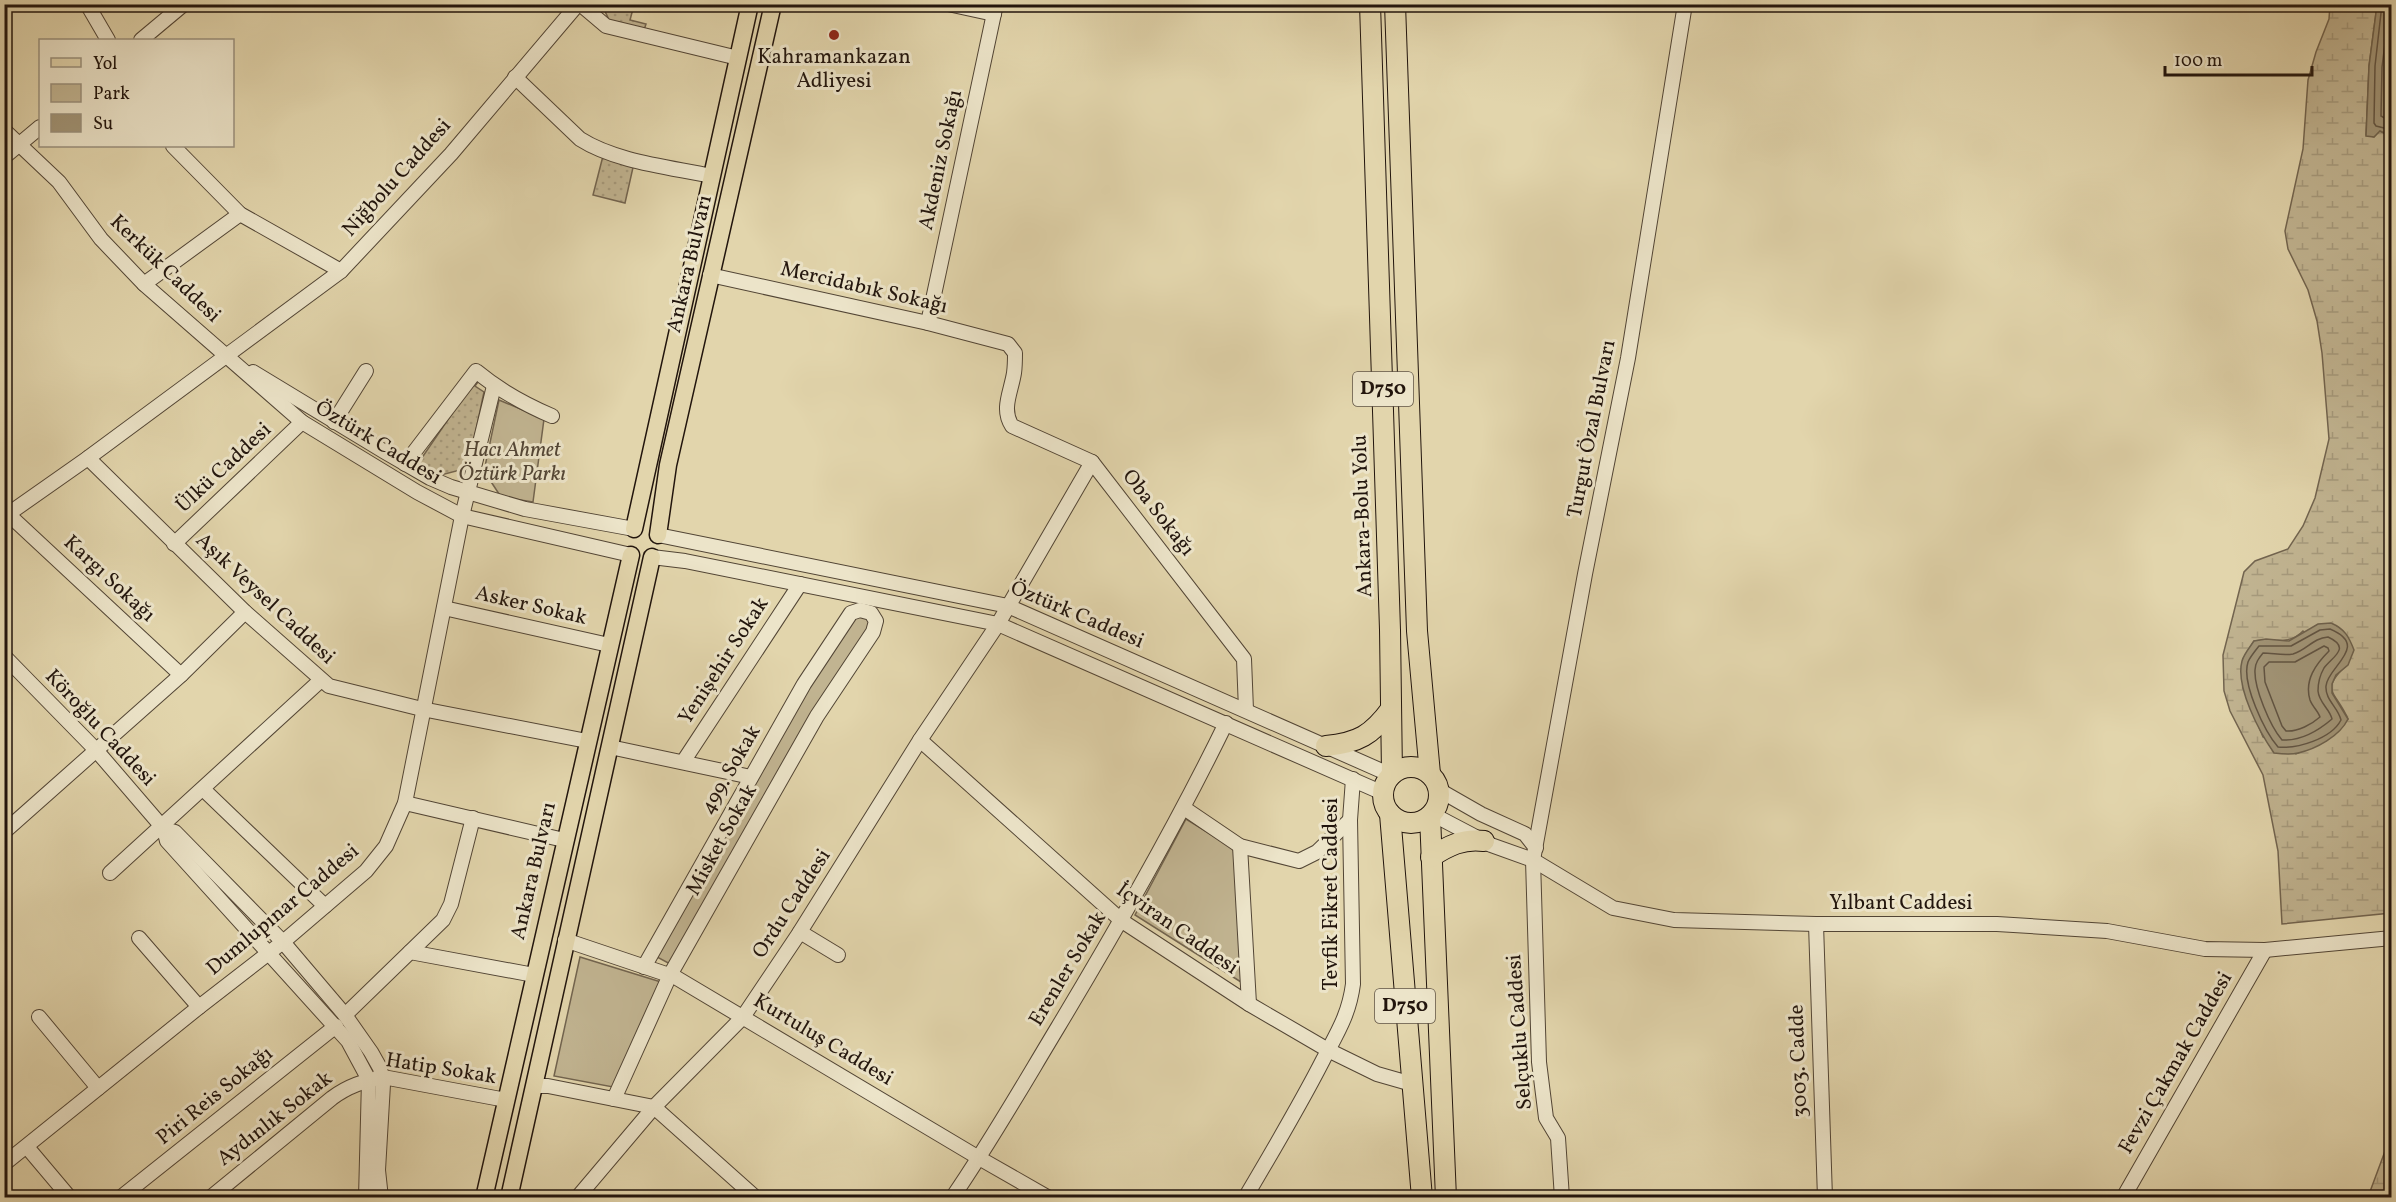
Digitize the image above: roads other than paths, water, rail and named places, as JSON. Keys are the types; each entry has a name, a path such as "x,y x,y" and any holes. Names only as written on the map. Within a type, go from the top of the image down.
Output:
{"highway":[{"name":"Ankara-Bolu Yolu","path":"1370,4 1391,709 1389,781"},
{"name":"D750","path":"1395,4 1417,631 1434,782"},
{"path":"1326,746 1346,744 1364,737 1379,725 1391,709"},
{"path":"1410,766 1424,770 1434,782 1438,803 1431,815 1424,820 1410,823 1390,814 1385,804 1389,781 1397,770 1410,766"},
{"name":"D750","path":"1390,814 1422,1197"},
{"name":"D750","path":"1431,815 1446,1197"},
{"path":"1431,858 1458,842 1484,841"}],"main road":[{"name":"Ankara Bulvarı","path":"484,1197 631,555 626,539 634,529 750,4"},
{"name":"Ankara Bulvarı","path":"509,1197 652,557 658,550 668,465 773,4"},
{"path":"634,529 647,527 658,535"},
{"path":"631,555 643,560 652,557"}],"street":[{"path":"87,4 107,39"},
{"path":"142,39 184,4"},
{"path":"579,4 606,26 738,58"},
{"name":"Niğbolu Caddesi","path":"226,357 342,271 451,154 579,4"},
{"path":"948,4 995,9"},
{"name":"Turgut Özal Bulvarı","path":"1534,854 1585,574 1628,358 1685,4"},
{"name":"Akdeniz Sokağı","path":"928,323 995,9"},
{"path":"515,77 580,139 592,147 610,154 712,176"},
{"path":"4,157 39,128"},
{"name":"Kerkük Caddesi","path":"4,130 59,182 101,239 144,284 226,357"},
{"path":"174,147 240,214 342,271"},
{"path":"144,284 240,214"},
{"name":"Mercidabık Sokağı","path":"710,275 928,323 1008,344 1015,353 1015,371 1006,409 1007,418 1012,426"},
{"path":"6,515 226,357"},
{"name":"Öztürk Caddesi","path":"226,357 287,391 334,422 430,478 525,509 634,529"},
{"name":"Öztürk Caddesi","path":"226,357 302,422 400,482 462,516 631,555"},
{"path":"334,422 366,371"},
{"path":"405,464 476,371 494,386 520,402 552,416"},
{"name":"Dumlupınar Caddesi","path":"4,1164 283,942 366,871 379,856 405,803 462,516 494,386"},
{"name":"Ülkü Caddesi","path":"174,544 302,422"},
{"name":"Oba Sokağı","path":"1012,426 1092,462 1245,659 1246,710"},
{"name":"Aşık Veysel Caddesi","path":"88,458 245,612 321,680 336,690 587,741"},
{"name":"Ordu Caddesi","path":"577,1197 654,1107 743,1017 998,624 1092,462"},
{"name":"Kargı Sokağı","path":"6,515 182,675"},
{"name":"Öztürk Caddesi","path":"658,535 1008,606 1326,746 1389,781"},
{"name":"Öztürk Caddesi","path":"652,557 685,561 998,624 1353,779 1389,781"},
{"name":"Yenişehir Sokak","path":"683,762 800,584"},
{"name":"Asker Sokak","path":"444,608 609,645"},
{"name":"499. Sokak","path":"644,966 804,684 842,624 854,611 868,611"},
{"name":"Misket Sokak","path":"614,1099 670,975 812,725 873,632 876,621 868,611"},
{"path":"7,825 182,675 245,612"},
{"name":"Köroğlu Caddesi","path":"4,656 96,750 163,828 167,841 336,1026 376,1079 366,1197"},
{"path":"110,873 163,828 321,680"},
{"name":"Erenler Sokak","path":"952,1197 979,1158 1122,921 1184,808 1226,723"},
{"name":"İçviran Caddesi","path":"920,741 1122,921 1249,1004 1328,1050 1377,1074 1412,1084"},
{"path":"610,747 751,777"},
{"name":"Tevfik Fikret Caddesi","path":"1245,1197 1302,1102 1344,1022 1351,1003 1353,984 1350,820 1353,779"},
{"name":"Yılbant Caddesi","path":"1434,782 1481,814 1525,834 1534,854"},
{"path":"203,789 325,906"},
{"path":"405,803 564,840"},
{"path":"1184,808 1240,846 1299,861 1317,852 1350,820"},
{"name":"Yılbant Caddesi","path":"1431,815 1484,841 1534,854 1613,908 1674,920 1816,924 1997,924 2107,931 2205,949 2265,950 2391,938"},
{"path":"345,1014 443,920 451,904 473,818"},
{"name":"Köroğlu Caddesi","path":"163,828 175,832 283,942 345,1014 371,1052 376,1079 378,1170 381,1197"},
{"path":"1240,846 1249,1004"},
{"name":"Selçuklu Caddesi","path":"1534,854 1539,1062 1546,1118 1558,1138 1562,1197"},
{"name":"3003. Cadde","path":"1816,924 1825,1197"},
{"path":"800,932 838,955"},
{"path":"139,938 199,1007"},
{"name":"Kurtuluş Caddesi","path":"565,940 670,975 1049,1197"},
{"name":"Fevzi Çakmak Caddesi","path":"2123,1197 2265,950"},
{"path":"410,952 534,975"},
{"path":"39,1017 99,1088"},
{"name":"Piri Reis Sokağı","path":"120,1197 336,1026"},
{"name":"Hatip Sokak","path":"376,1079 506,1100"},
{"name":"Aydınlık Sokak","path":"210,1197 346,1088 376,1079"},
{"path":"535,1086 548,1086 654,1107 756,1197"},
{"path":"27,1147 70,1197"}],"water":[{"path":"2377,5 2391,5 2391,136 2380,131 2374,137 2366,136 2369,66"},
{"path":"2331,623 2346,634 2354,650 2348,665 2336,675 2332,684 2332,693 2348,719 2327,741 2312,748 2292,754 2274,753 2262,734 2245,696 2241,672 2243,658 2254,641 2266,639 2289,641 2318,624"}],"place":[{"name":"Kahramankazan Adliyesi","path":"834,35"}],"park label":[{"name":"Hacı Ahmet Öztürk Parkı","path":"512,462"}]}
